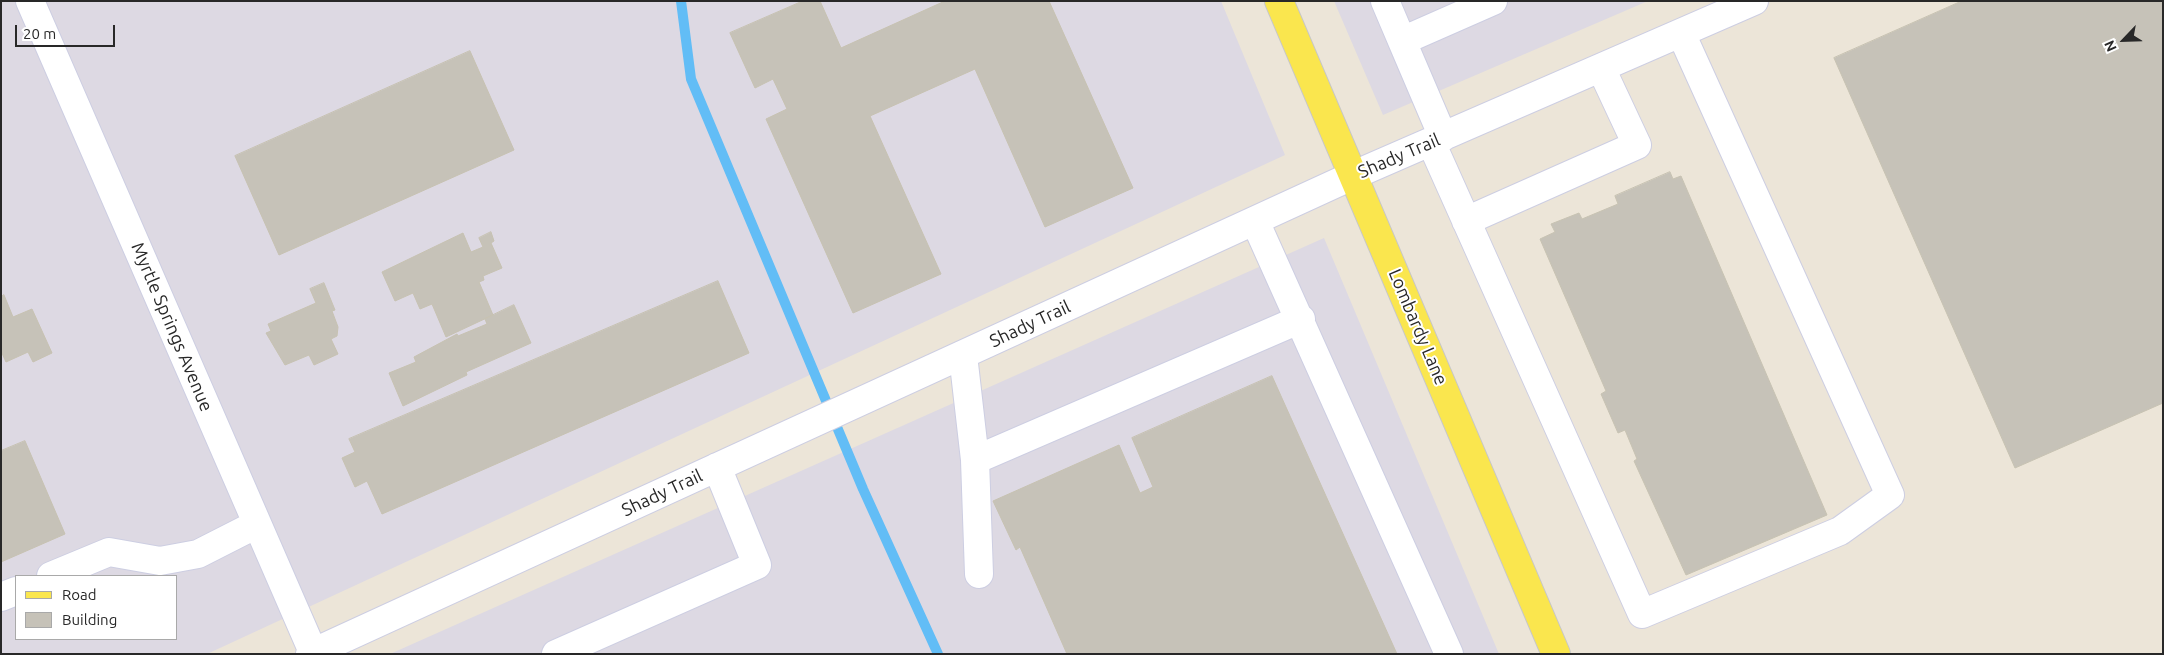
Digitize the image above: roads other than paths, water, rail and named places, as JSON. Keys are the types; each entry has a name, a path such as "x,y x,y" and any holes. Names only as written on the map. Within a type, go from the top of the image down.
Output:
{"main road":[{"name":"Lombardy Lane","path":"1279,1 1354,176 1550,652"}],"street":[{"name":"Myrtle Springs Avenue","path":"30,1 312,653"},
{"path":"1385,1 1402,41 1466,221 1642,614 1840,531 1890,495 1681,33"},
{"path":"1402,41 1494,1"},
{"name":"Shady Trail","path":"312,653 1255,220 1754,1"},
{"path":"1466,221 1637,145 1601,68"},
{"path":"1255,220 1301,319 1449,654"},
{"path":"974,460 1301,319"},
{"path":"963,355 974,460 979,574"},
{"path":"556,654 757,565 717,468"},
{"path":"53,575 109,552 160,561 198,554 257,524"},
{"path":"1,597 15,591"}],"waterway":[{"path":"681,1 691,79 863,489 938,654"}]}
